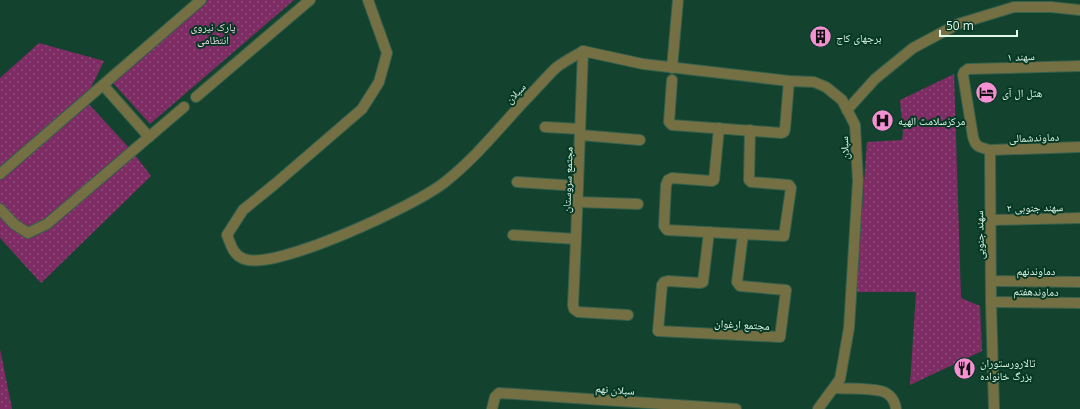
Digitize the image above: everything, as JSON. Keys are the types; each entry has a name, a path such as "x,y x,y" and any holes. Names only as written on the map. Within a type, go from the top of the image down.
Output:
{"street":[{"path":"0,174 201,0"},
{"path":"196,97 310,0"},
{"name":"سبلان","path":"368,0 386,53 379,82 362,109 243,210 227,235 233,251 244,259 261,261 306,248 357,229 444,184 472,159 557,67 583,51 643,64 672,68 789,81 814,82 826,87 842,100 855,125 858,181 849,328 840,379 818,409"},
{"path":"672,68 678,0"},
{"path":"847,110 874,79 913,48 958,24 1014,7 1051,7 1080,10"},
{"name":"مجتمع سروستان","path":"583,51 573,305 574,309 578,312 628,315"},
{"name":"سهند ۱","path":"990,150 978,147 975,144 963,75 964,72 968,69 1080,66"},
{"path":"672,80 669,122 672,125 784,132 789,81"},
{"path":"103,85 149,136"},
{"path":"0,209 14,224 28,233 47,224 184,107"},
{"path":"545,127 640,140"},
{"path":"719,128 714,180 672,178 668,180 666,185 665,229 784,236 791,188 789,185 751,182 749,180 750,130"},
{"name":"دماوندشمالی","path":"990,150 1080,147"},
{"name":"سهند جنوبی","path":"990,150 991,302 994,409"},
{"path":"517,182 578,186"},
{"path":"578,202 638,204"},
{"name":"سهند جنوبی ۲","path":"990,220 1080,218"},
{"name":"مجتمع ارغوان","path":"709,232 703,282 664,282 662,285 658,331 780,337 786,290 740,286 737,284 743,234"},
{"path":"513,236 576,239"},
{"name":"دماوندنهم","path":"991,281 1080,282"},
{"name":"دماوندهفتم","path":"991,302 1080,303"},
{"path":"834,388 882,391 891,396 895,403 896,409"},
{"name":"سبلان نهم","path":"492,409 495,397 499,393 736,409"}],"green space":[{"name":"پارک نیروی انتظامی","path":"208,0 294,0 150,124 113,83"},
{"path":"39,43 104,61 85,100 132,151 151,176 41,283 0,238 0,78"},
{"path":"954,74 961,298 980,306 982,351 910,385 916,292 856,292 867,142 902,140 903,133 900,100"},
{"path":"0,349 12,409 0,409"}],"place":[{"name":"برجهای کاج","path":"821,37"},
{"name":"هتل ال آی","path":"987,92"},
{"name":"مرکزسلامت الهیه","path":"883,120"},
{"name":"تالارورستوران بزرگ خانواده","path":"964,368"}]}
